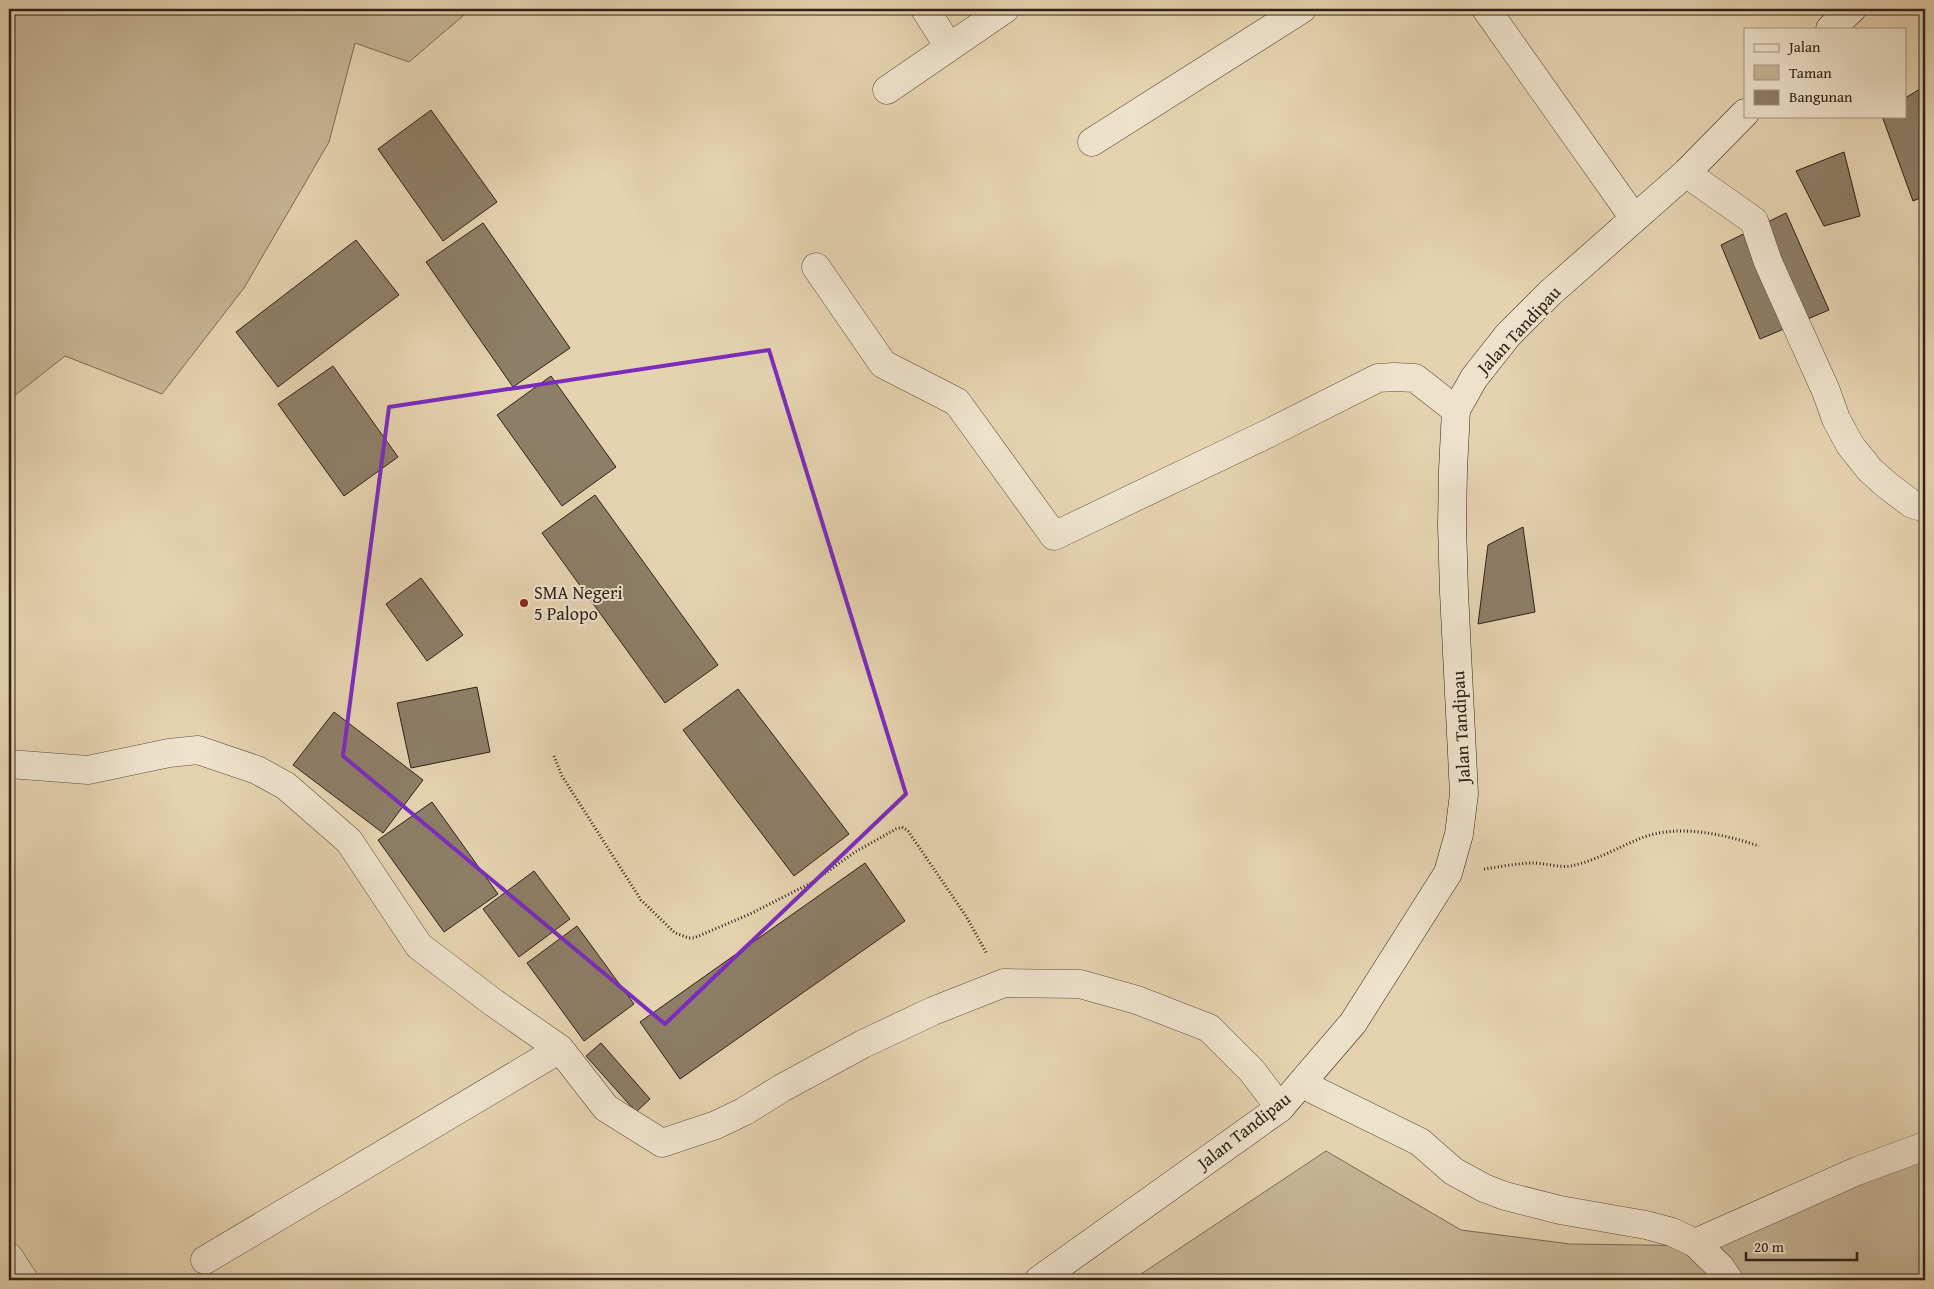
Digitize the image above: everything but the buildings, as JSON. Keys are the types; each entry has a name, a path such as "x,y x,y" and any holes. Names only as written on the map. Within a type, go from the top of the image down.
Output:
{"street":[{"path":"925,9 949,47"},
{"path":"887,90 1005,9"},
{"path":"1092,142 1302,9"},
{"path":"1486,9 1634,218"},
{"path":"1831,28 1852,9"},
{"name":"Jalan Tandipau","path":"1039,1280 1280,1108 1353,1024 1448,873 1458,834 1464,794 1453,564 1453,470 1456,410 1474,378 1508,336 1550,293 1686,173 1744,115"},
{"path":"1686,173 1754,221 1768,262 1826,391 1836,419 1850,445 1870,470 1888,486 1912,504 1925,508"},
{"path":"816,267 883,364 957,402 1054,536 1268,434 1378,378 1394,376 1415,378 1456,410"},
{"path":"9,764 88,770 170,753 198,750 258,770 286,786 349,840 419,946 494,1003 560,1049 606,1108 662,1143 716,1125 745,1111 782,1088 863,1044 933,1011 1004,982 1080,984 1137,1000 1209,1028 1252,1071 1280,1108"},
{"path":"205,1260 560,1049"},
{"path":"1302,1084 1420,1142 1453,1171 1498,1193 1560,1210 1646,1225 1672,1232 1695,1243 1720,1267 1729,1280"},
{"path":"1695,1243 1857,1171 1925,1146"},
{"path":"9,1256 24,1280"}],"path":[{"path":"554,756 562,776 641,900 675,933 694,938 750,914 813,882 854,852 902,827 908,831 966,916 1004,982"},
{"path":"1448,873 1533,863 1569,867 1597,858 1641,838 1666,833 1694,832 1730,836 1759,846"}],"highlighted area":[{"path":"769,350 906,794 665,1024 343,756 389,407"}],"green space":[{"path":"9,9 471,9 409,62 355,43 329,142 244,288 162,394 65,356 9,400"},
{"path":"1326,1151 1461,1230 1570,1244 1713,1246 1925,1155 1925,1280 1132,1280"}],"place":[{"name":"SMA Negeri 5 Palopo","path":"524,603"}]}
